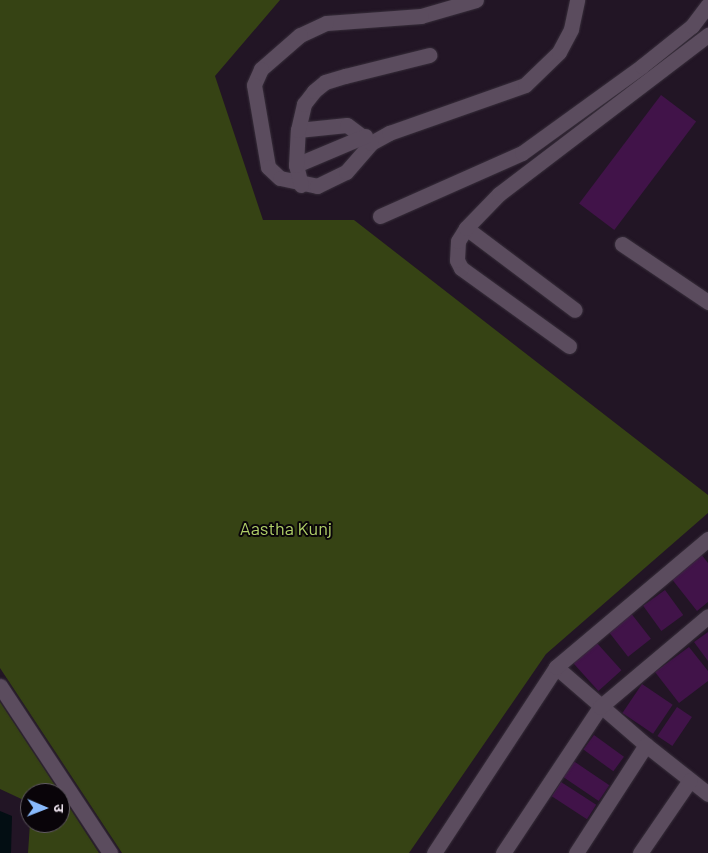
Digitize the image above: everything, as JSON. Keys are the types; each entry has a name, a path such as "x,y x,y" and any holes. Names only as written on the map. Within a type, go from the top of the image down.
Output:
{"street":[{"path":"368,140 346,172 317,186 280,178 268,168 254,100 254,85 261,69 300,35 326,23 421,16 476,0"},
{"path":"296,165 525,85 559,52 571,29 577,0"},
{"path":"380,216 522,153 642,66 692,26 708,5"},
{"path":"569,346 462,268 456,250 466,228 527,172 708,35"},
{"path":"301,184 296,165 298,130 304,104 325,82 429,55"},
{"path":"298,130 347,125 368,140"},
{"path":"466,228 575,310"},
{"path":"622,244 708,302"},
{"path":"434,853 556,667 708,539"},
{"path":"503,853 600,707 708,616"},
{"path":"556,667 600,707 708,794"},
{"path":"0,686 110,853"},
{"path":"576,853 646,745"},
{"path":"640,853 690,780"}],"green space":[{"name":"Aastha Kunj","path":"0,0 280,0 215,76 263,220 354,220 708,495 708,513 546,654 409,853 122,853 0,668"},
{"path":"0,702 53,783 20,783 20,798 0,789"},
{"path":"70,808 99,853 28,853 29,833 70,833"}],"shaded area":[{"path":"0,811 12,816 11,853 0,853"}],"building":[{"path":"661,95 696,121 614,230 579,204"},
{"path":"701,554 708,563 708,602 697,611 671,578"},
{"path":"665,590 683,615 661,631 643,606"},
{"path":"630,612 651,639 628,657 607,630"},
{"path":"708,632 708,661 694,642"},
{"path":"596,642 621,670 598,691 573,663"},
{"path":"689,647 708,671 708,681 679,703 655,672"},
{"path":"642,684 673,705 653,734 622,713"},
{"path":"677,707 692,717 672,746 657,736"},
{"path":"594,735 624,757 613,771 583,750"},
{"path":"572,760 609,785 599,801 561,776"},
{"path":"561,782 596,805 587,819 552,796"}]}
